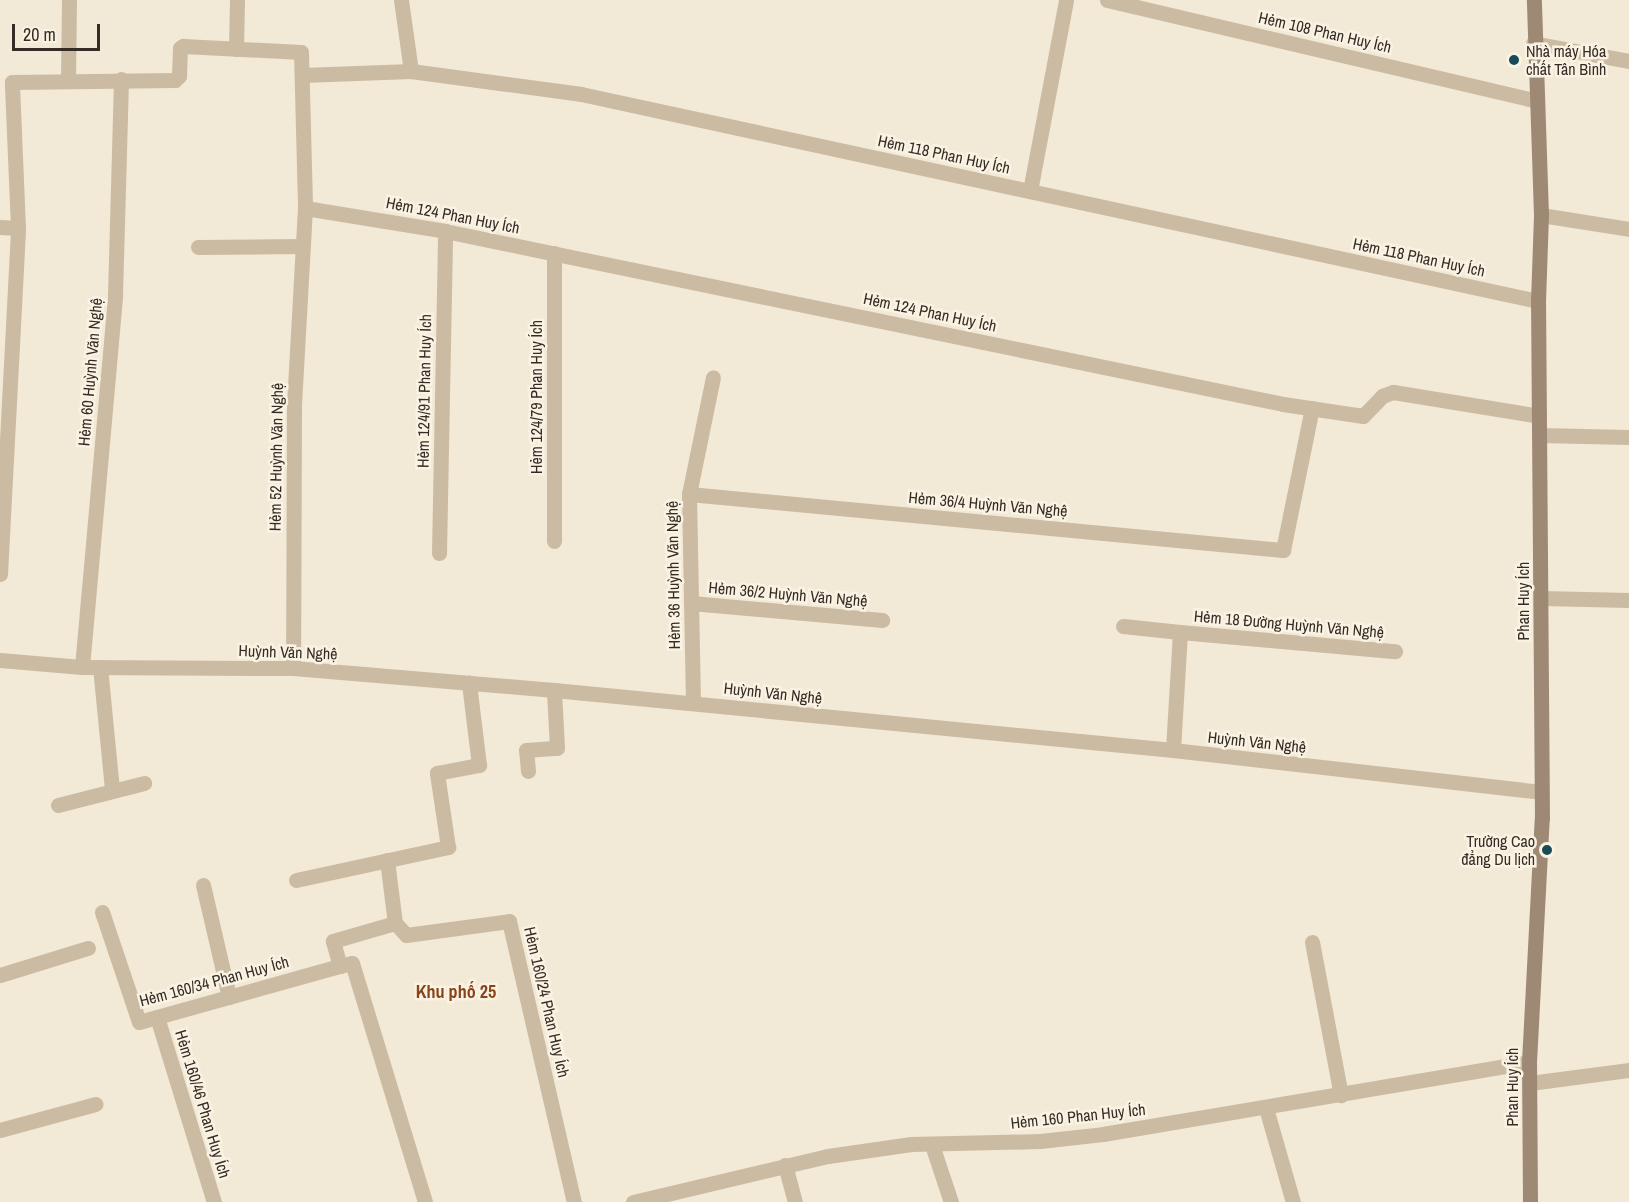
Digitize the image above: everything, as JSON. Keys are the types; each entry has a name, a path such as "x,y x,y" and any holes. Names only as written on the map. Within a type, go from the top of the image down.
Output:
{"main road":[{"name":"Phan Huy Ích","path":"1530,1202 1529,1062 1541,792 1538,301 1541,214 1533,0"}],"street":[{"path":"68,81 69,0"},
{"path":"0,574 5,379 18,228 6,82 175,80 179,76 181,46 236,48 237,0"},
{"path":"302,75 411,71 401,0"},
{"path":"1030,191 1066,0"},
{"name":"Hẻm 108 Phan Huy Ích","path":"1107,0 1535,100"},
{"path":"1533,43 1629,61"},
{"name":"Hẻm 52 Huỳnh Văn Nghệ","path":"236,48 301,52 305,208 294,406 292,668"},
{"name":"Hẻm 118 Phan Huy Ích","path":"411,71 581,93 1538,301"},
{"name":"Hẻm 60 Huỳnh Văn Nghệ","path":"82,667 115,295 121,80"},
{"name":"Hẻm 124 Phan Huy Ích","path":"305,208 445,231 1312,408 1363,416 1382,396 1393,392 1539,416"},
{"path":"1541,214 1629,229"},
{"path":"0,227 18,228"},
{"name":"Hẻm 124/91 Phan Huy Ích","path":"439,553 445,231"},
{"path":"198,247 303,246"},
{"name":"Hẻm 124/79 Phan Huy Ích","path":"554,253 554,542"},
{"name":"Hẻm 36 Huỳnh Văn Nghệ","path":"693,704 689,494 713,376"},
{"name":"Hẻm 36/4 Huỳnh Văn Nghệ","path":"689,494 1283,549 1312,408"},
{"path":"1539,435 1629,437"},
{"path":"1541,598 1629,600"},
{"name":"Hẻm 36/2 Huỳnh Văn Nghệ","path":"691,603 882,620"},
{"name":"Hẻm 18 Đường Huỳnh Văn Nghệ","path":"1123,626 1395,651"},
{"path":"1173,750 1180,632"},
{"name":"Huỳnh Văn Nghệ","path":"0,660 82,667 292,668 554,690 1173,750 1541,792"},
{"path":"100,667 112,790"},
{"path":"296,880 448,847 437,773 479,765 469,683"},
{"path":"528,771 526,750 557,748 554,690"},
{"path":"58,805 144,783"},
{"path":"387,860 395,922 333,941 340,966 352,963 425,1202"},
{"path":"203,885 229,997"},
{"name":"Hẻm 160/34 Phan Huy Ích","path":"102,912 139,1022 340,966"},
{"name":"Hẻm 160/24 Phan Huy Ích","path":"395,922 406,936 509,921 574,1202"},
{"path":"1312,942 1341,1095"},
{"path":"0,975 88,948"},
{"name":"Hẻm 160/46 Phan Huy Ích","path":"157,1017 214,1202"},
{"name":"Hẻm 160 Phan Huy Ích","path":"633,1202 785,1165 911,1144 1051,1140 1266,1108 1529,1062"},
{"path":"1530,1083 1629,1070"},
{"path":"0,1130 96,1104"},
{"path":"1266,1108 1293,1202"},
{"path":"932,1145 951,1202"},
{"path":"785,1165 795,1202"}],"place":[{"name":"Nhà máy Hóa chất Tân Bình","path":"1514,60"},
{"name":"Trường Cao đẳng Du lịch","path":"1547,850"}],"district":[{"name":"Khu phố 25","path":"456,992"}]}
